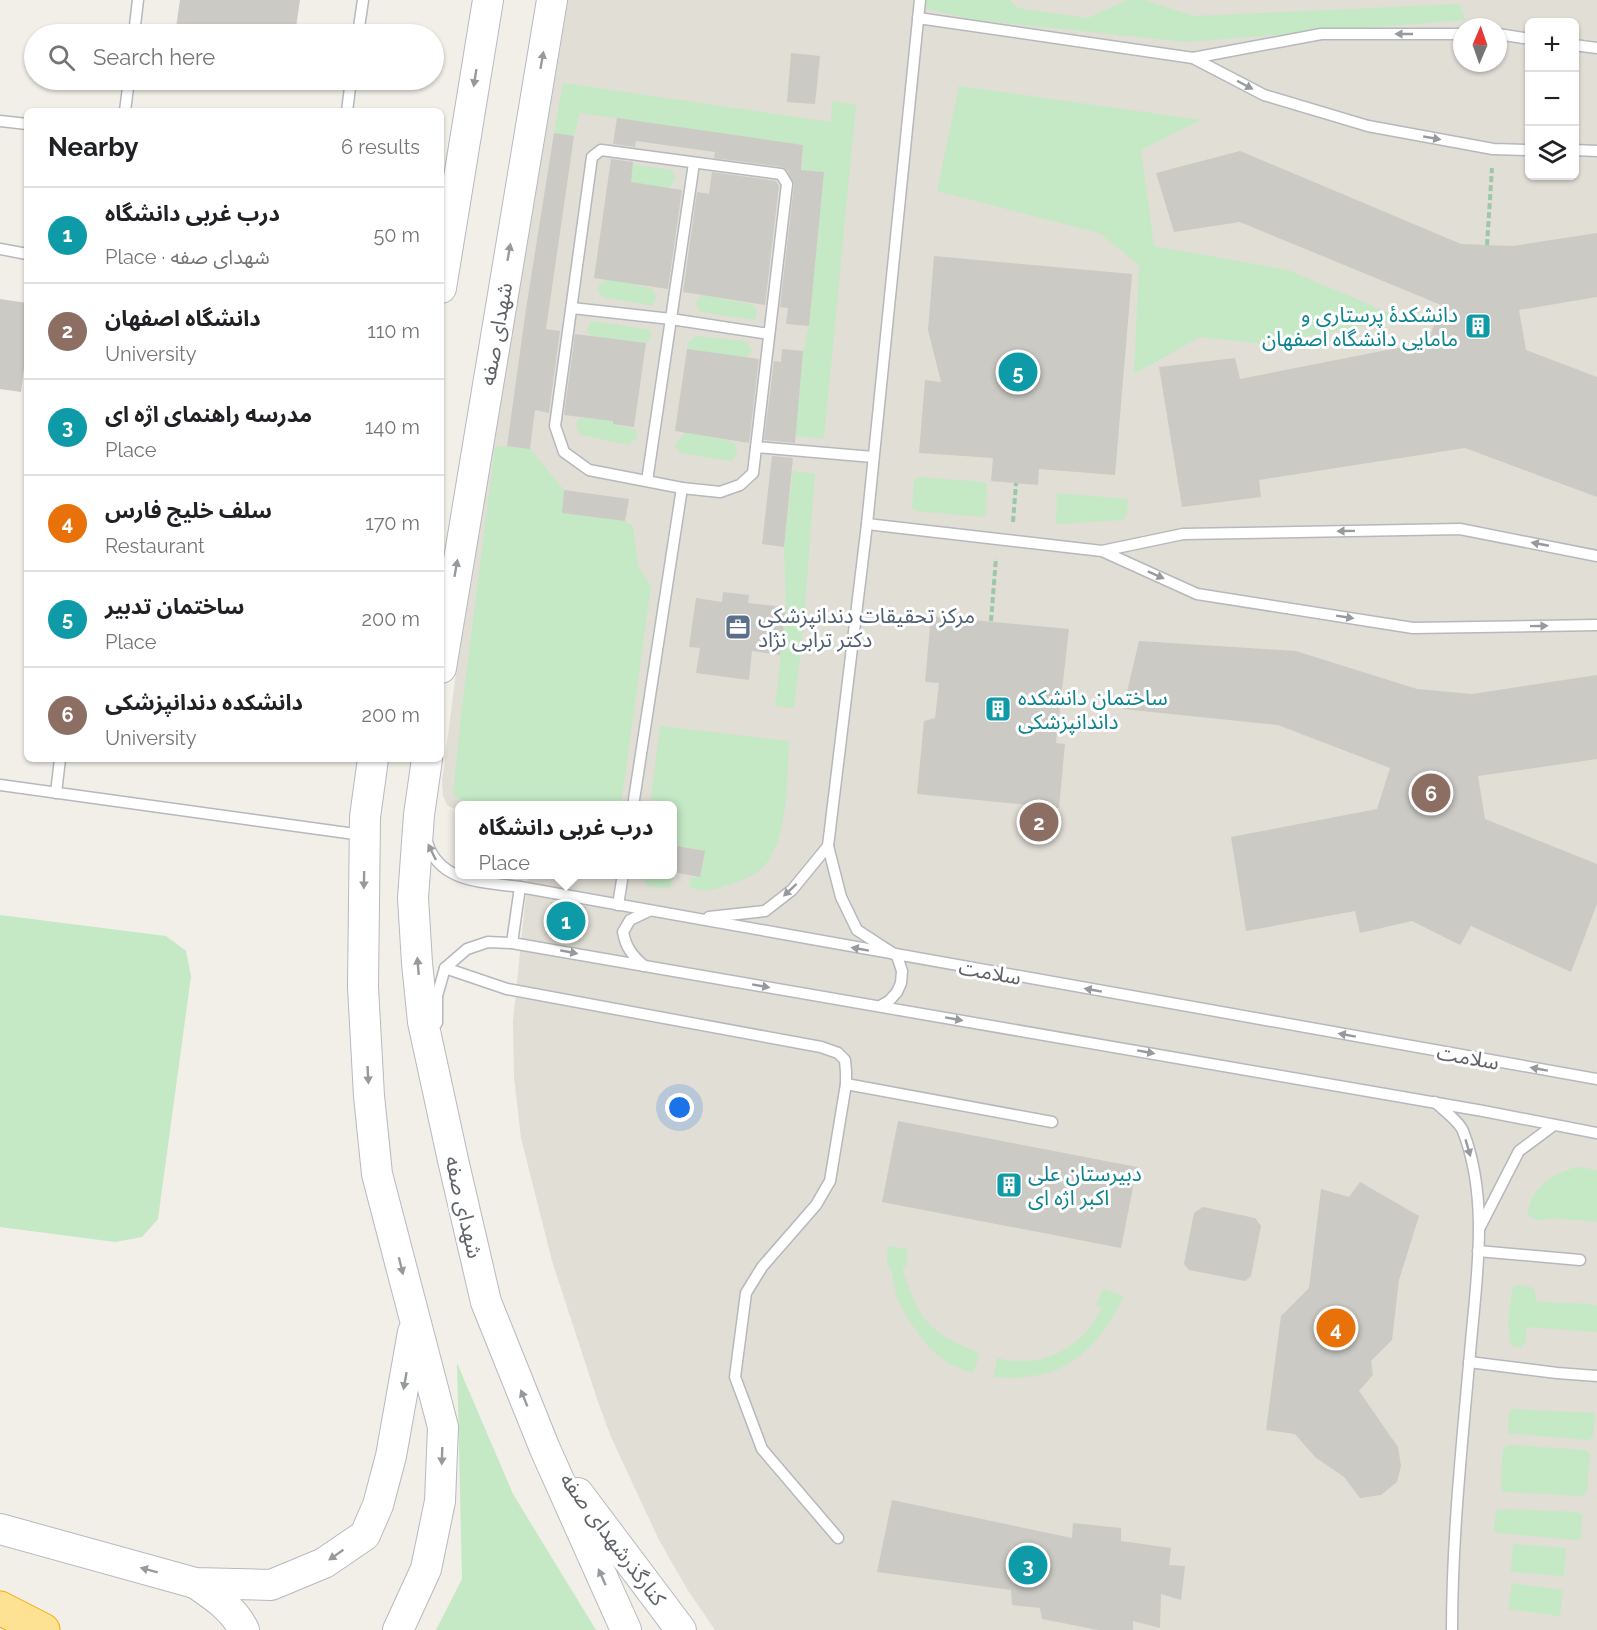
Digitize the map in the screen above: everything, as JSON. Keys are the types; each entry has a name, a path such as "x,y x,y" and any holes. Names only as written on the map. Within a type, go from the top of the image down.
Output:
{"highway":[{"path":"0,1608 43,1630"}],"main road":[{"path":"444,270 488,0"},
{"name":"شهدای صفه","path":"444,650 552,0"},
{"path":"373,762 365,817 363,987 369,1096 377,1174 443,1427 440,1501 426,1569 398,1630"},
{"name":"شهدای صفه","path":"427,762 419,815 413,898 423,1022 441,1107 486,1302 545,1449 626,1630"},
{"path":"0,1529 195,1583 272,1585 324,1563 365,1535 378,1505 391,1456 415,1323"},
{"name":"کنارگذرشهدای صفه","path":"545,1449 681,1630"},
{"path":"195,1583 220,1600 240,1622 244,1630"}],"lane":[{"path":"135,24 138,0"},
{"path":"359,24 363,0"},
{"path":"880,1006 889,1001 901,983 902,972 897,956 858,930 841,897 828,846 867,524 920,0"},
{"path":"918,18 1193,58 1321,34 1453,34"},
{"path":"1507,35 1525,38"},
{"path":"1579,46 1597,48"},
{"path":"1193,58 1264,95 1368,126 1493,149 1525,150"},
{"path":"125,108 128,90"},
{"path":"347,108 350,90"},
{"path":"0,121 24,124"},
{"path":"602,150 781,174 788,184 753,472 740,485 720,492 682,488 589,470 564,452 555,426 572,308 592,158 602,150"},
{"path":"1579,150 1597,151"},
{"path":"647,481 694,163"},
{"path":"0,249 24,253"},
{"path":"572,308 671,319 769,334"},
{"path":"756,447 873,457"},
{"path":"634,801 682,488"},
{"path":"867,524 1102,551 1197,594 1413,628 1597,625"},
{"path":"1102,551 1183,534 1460,529 1597,556"},
{"path":"56,793 60,762"},
{"path":"0,785 365,835"},
{"name":"سلامت","path":"419,815 429,850 438,864 455,875"},
{"path":"698,919 765,911 792,890 828,846"},
{"name":"سلامت","path":"470,879 1597,1079"},
{"path":"618,905 621,879"},
{"path":"512,943 520,887"},
{"path":"645,966 632,956 622,932 630,920 649,910"},
{"path":"441,1107 436,996 445,968 467,949 488,942 512,943 880,1006 1435,1102 1597,1133"},
{"path":"445,968 507,989 821,1047 838,1053 844,1060 846,1084 830,1181 816,1204 762,1267 746,1293 735,1377 762,1449 838,1538"},
{"path":"846,1084 1052,1122"},
{"path":"1435,1102 1462,1128 1473,1164 1480,1227 1452,1630"},
{"path":"1480,1227 1519,1151 1554,1125"},
{"path":"1478,1251 1580,1260"},
{"path":"1469,1362 1597,1376"}],"path":[{"path":"1487,245 1493,149"},
{"path":"1011,541 1016,483"},
{"path":"991,621 998,539"}],"shaded area":[{"path":"559,0 1597,0 1597,1630 715,1630 687,1589 659,1540 611,1437 598,1402 552,1261 521,1138 514,1077 513,1021 528,879 677,879 677,801 455,801 455,809 447,805 443,796 442,782 464,610"}],"green space":[{"path":"923,0 1009,0 1018,8 1088,18 1127,0 1145,0 1194,16 1460,4 1464,18 1453,18 1453,21 1186,42 976,20 922,8"},
{"path":"563,83 831,122 832,101 856,105 824,439 795,436 803,351 809,326 824,172 802,170 803,145 580,113 574,136 554,133"},
{"path":"959,86 1201,120 1141,150 1154,246 1288,270 1403,319 1265,344 1200,337 1134,374 1139,265 1099,233 937,191"},
{"path":"631,164 672,170 675,178 670,188 649,186 635,285 653,289 656,299 652,306 603,297 598,291 599,285 606,280"},
{"path":"703,295 754,305 757,312 755,320 701,312 697,308 696,301"},
{"path":"592,321 651,330 651,338 646,343 625,340 613,423 637,430 637,438 628,445 581,435 576,428 577,421 582,418 595,419 605,338 591,336 587,332"},
{"path":"696,336 745,341 751,347 751,352 746,357 726,355 715,438 728,440 736,445 737,454 731,461 680,453 675,445 685,433 697,434 708,352 687,349 687,344"},
{"path":"495,447 530,449 564,490 562,513 625,521 633,526 638,566 651,586 622,801 464,801 453,795"},
{"path":"793,471 815,474 803,632 794,708 775,706 786,607 784,547"},
{"path":"919,477 984,482 987,485 986,513 983,517 914,511 912,507 914,480"},
{"path":"1057,493 1128,499 1127,515 1123,520 1058,524 1056,522"},
{"path":"660,726 789,741 787,789 778,840 764,866 743,880 713,890 703,891 689,886 690,878 700,877 705,851 677,846 677,801 651,801"},
{"path":"642,879 673,879 670,887 649,887"},
{"path":"0,915 166,936 186,951 191,976 158,1219 142,1237 115,1242 0,1227"},
{"path":"1578,1167 1597,1170 1597,1222 1551,1218 1538,1221 1528,1215 1533,1197 1544,1183 1560,1173"},
{"path":"888,1246 907,1249 907,1267 902,1267 914,1300 928,1322 949,1339 980,1353 973,1373 949,1364 930,1349 910,1322 897,1299 892,1273 887,1263"},
{"path":"1520,1285 1534,1288 1537,1302 1597,1306 1597,1332 1527,1327 1525,1343 1521,1348 1512,1346 1508,1325 1510,1309 1513,1287"},
{"path":"1103,1289 1124,1296 1101,1334 1088,1349 1074,1360 1039,1375 1018,1378 994,1377 997,1358 1022,1361 1046,1358 1078,1340 1089,1329 1102,1308 1096,1305"},
{"path":"457,1363 513,1494 596,1630 436,1630 462,1579"},
{"path":"1509,1410 1595,1413 1593,1437 1588,1440 1508,1433"},
{"path":"1509,1445 1586,1450 1590,1455 1587,1491 1582,1496 1504,1492 1501,1489 1503,1449"},
{"path":"1500,1509 1578,1512 1582,1515 1581,1538 1577,1540 1497,1533 1494,1530 1496,1511"},
{"path":"1513,1544 1566,1548 1564,1576 1511,1572"},
{"path":"1512,1583 1563,1590 1560,1616 1508,1609"}],"building":[{"path":"180,0 300,0 296,24 176,24"},
{"path":"791,53 820,56 815,104 787,102"},
{"path":"617,118 803,145 801,170 824,172 809,326 786,324 788,308 780,307 794,185 787,170 782,167 714,158 715,152 636,141 635,147 613,144"},
{"path":"554,133 574,136 546,329 560,331 549,413 535,410 530,449 507,446"},
{"name":"دانشکدهٔ پرستاری و مامایی دانشگاه اصفهان","path":"1240,151 1461,244 1513,246 1597,233 1597,297 1519,310 1526,350 1597,377 1597,497 1465,448 1259,480 1261,497 1182,507 1159,367 1235,358 1240,379 1428,342 1441,305 1240,222 1174,232 1156,173"},
{"path":"611,159 633,162 631,182 682,190 668,289 594,278"},
{"path":"712,172 776,181 779,186 765,305 683,292 697,192 709,194"},
{"path":"934,256 1132,274 1115,475 1039,469 1038,485 991,481 993,458 919,453 925,380 941,382 928,330"},
{"path":"0,299 24,303 24,368 21,392 0,389"},
{"path":"575,334 646,343 634,427 613,424 613,421 564,415"},
{"path":"687,349 759,359 749,443 675,431"},
{"path":"782,349 803,351 795,443 764,440 774,361 781,362"},
{"path":"772,456 793,458 784,547 762,544"},
{"path":"564,490 629,499 625,521 562,513"},
{"name":"مرکز تحقیقات دندانپزشکی دکتر ترابی نژاد","path":"723,592 749,595 748,603 786,607 780,655 752,651 749,680 696,673 700,648 689,647 696,598 722,602"},
{"name":"ساختمان دانشکده داندانپزشکی","path":"931,616 1069,629 1056,743 1065,744 1059,808 917,794 924,721 935,718 939,683 925,682"},
{"path":"1139,641 1296,651 1417,689 1472,694 1597,675 1597,759 1478,776 1485,819 1597,864 1597,904 1571,972 1471,926 1460,945 1412,921 1360,933 1355,911 1246,931 1231,837 1377,809 1390,768 1278,725 1123,709"},
{"path":"677,846 705,851 700,877 677,873"},
{"path":"551,902 586,907 580,940 546,934"},
{"name":"دبیرستان علی اکبر اژه ای","path":"898,1121 1137,1167 1121,1248 882,1202"},
{"path":"1360,1182 1419,1216 1399,1280 1392,1340 1371,1361 1373,1375 1359,1391 1398,1447 1401,1466 1397,1482 1381,1495 1360,1498 1344,1477 1315,1457 1295,1434 1266,1430 1281,1316 1309,1288 1321,1189 1349,1197"},
{"path":"1203,1207 1255,1218 1261,1226 1251,1276 1245,1281 1189,1270 1184,1264 1194,1213"},
{"path":"892,1500 1072,1538 1073,1523 1121,1528 1121,1541 1171,1548 1169,1565 1185,1566 1181,1600 1161,1594 1160,1628 1133,1621 1133,1630 1098,1630 1042,1619 1040,1608 1012,1605 1011,1590 877,1572"}],"place":[{"name":"دانشکدهٔ پرستاری و مامایی دانشگاه اصفهان","path":"1478,326"},
{"name":"ساختمان تدبیر","path":"1018,372"},
{"name":"مرکز تحقیقات دندانپزشکی دکتر ترابی نژاد","path":"738,627"},
{"name":"ساختمان دانشکده داندانپزشکی","path":"998,709"},
{"name":"دانشکده دندانپزشکی","path":"1431,793"},
{"name":"دانشگاه اصفهان","path":"1039,822"},
{"name":"درب غربی دانشگاه","path":"566,921"},
{"name":"دبیرستان علی اکبر اژه ای","path":"1009,1185"},
{"name":"سلف خلیج فارس","path":"1336,1328"},
{"name":"مدرسه راهنمای اژه ای","path":"1028,1565"}]}
